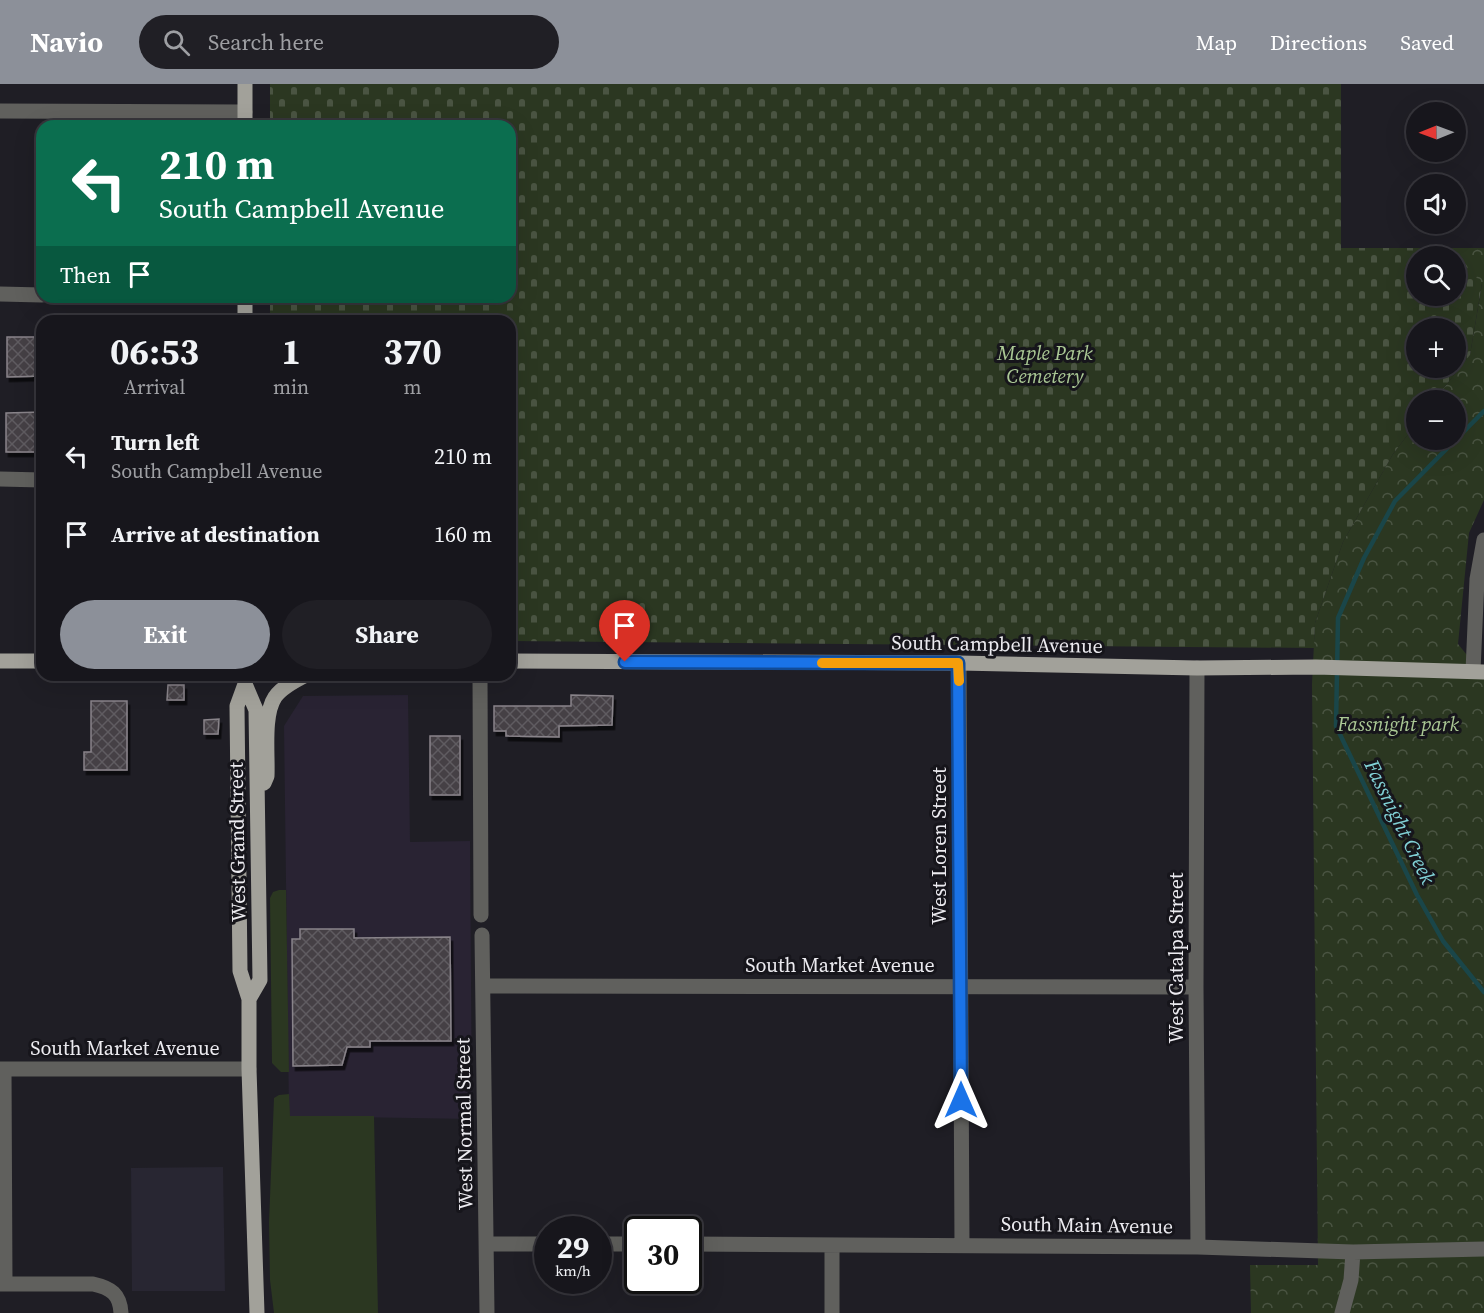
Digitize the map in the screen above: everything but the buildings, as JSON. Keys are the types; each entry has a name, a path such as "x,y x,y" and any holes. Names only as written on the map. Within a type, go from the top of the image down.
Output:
{"main road":[{"path":"245,84 245,119"},
{"path":"0,661 36,661"},
{"name":"South Campbell Avenue","path":"516,661 958,663 1197,668 1316,667 1478,672"},
{"name":"West Grand Street","path":"245,681 256,710 258,794 260,980 249,999"},
{"name":"West Grand Street","path":"245,681 237,705 239,930 240,971 249,999 257,1313"},
{"path":"258,794 267,776 268,718 275,697 294,681"},
{"name":"West Grand Street","path":"255,1293 265,1313"}],"street":[{"path":"0,111 245,119"},
{"path":"0,294 36,295"},
{"path":"0,479 36,480"},
{"path":"1478,672 1477,579 1484,540"},
{"name":"West Loren Street","path":"958,663 962,1245"},
{"name":"West Catalpa Street","path":"1197,668 1198,1248"},
{"path":"480,681 480,915"},
{"name":"West Normal Street","path":"482,935 487,1313"},
{"name":"South Market Avenue","path":"483,986 1196,987"},
{"path":"2,1069 2,1284 93,1284 114,1291 121,1313"},
{"name":"South Market Avenue","path":"2,1069 249,1069"},
{"path":"487,1244 534,1244"},
{"name":"South Main Avenue","path":"702,1244 962,1245 1353,1252 1484,1249"},
{"path":"832,1245 832,1313"},
{"path":"1342,1313 1351,1280 1353,1252"}],"shaded area":[{"path":"408,695 410,842 470,841 472,1119 289,1116 284,726 303,696"},
{"path":"223,1167 225,1291 132,1291 131,1168"}],"green space":[{"name":"Maple Park Cemetery","path":"270,84 1341,84 1341,248 1406,248 1406,306 1466,306 1466,267 1482,283 1470,355 1466,360 1466,318 1406,318 1406,378 1452,378 1442,390 1406,390 1406,437 1393,454 1343,542 1315,623 1314,648 516,641 516,315 270,315 270,303 516,303 516,120 270,120"},
{"name":"Fassnight park","path":"1466,248 1484,248 1484,500 1469,533 1458,644 1484,676 1484,1313 1251,1313 1250,1265 1318,1265 1312,684 1315,623 1343,542 1393,454 1406,437 1406,450 1466,450 1466,390 1442,390 1452,378 1466,378 1466,360 1470,355 1482,284 1466,268"},
{"path":"286,890 289,1072 281,1072 272,1063 270,898 273,892"},
{"path":"289,1094 290,1116 374,1116 378,1313 274,1313 270,1280 269,1222 274,1098"}],"waterway":[{"name":"Fassnight Creek","path":"1484,411 1395,501 1364,558 1338,618 1336,726 1417,895 1443,941 1484,992"}],"slow traffic":[{"path":"822,663 958,663 959,681"}],"route":[{"path":"625,662 958,663 961,1100"}]}
